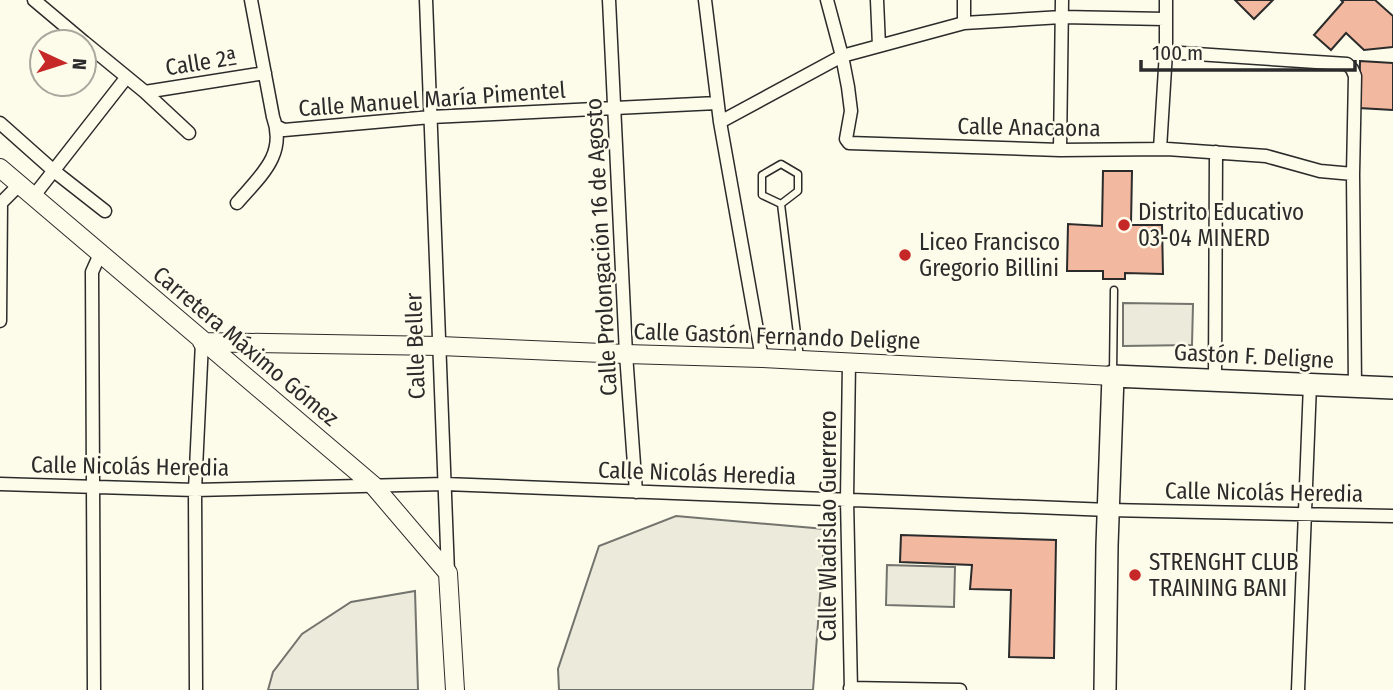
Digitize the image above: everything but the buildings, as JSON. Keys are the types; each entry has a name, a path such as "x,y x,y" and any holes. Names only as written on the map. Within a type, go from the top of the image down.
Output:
{"main road":[{"name":"Gastón F. Deligne","path":"1113,376 1393,388"},
{"path":"1105,690 1113,376"}],"street":[{"path":"36,0 68,28"},
{"path":"237,204 272,161 276,148 276,126 251,0"},
{"name":"Calle Beller","path":"426,0 455,690"},
{"name":"Calle Prolongación 16 de Agosto","path":"609,0 626,355 636,492"},
{"path":"705,0 720,122 762,358"},
{"name":"Calle Anacaona","path":"827,0 842,57 851,111 846,139 849,143 1216,152 1266,156 1320,171 1353,174"},
{"path":"877,0 879,46"},
{"path":"964,0 964,23"},
{"path":"1060,149 1062,0"},
{"path":"1160,149 1166,0"},
{"path":"720,122 842,57 964,23 1062,17 1165,19"},
{"path":"1166,52 1347,64 1352,69 1355,76 1355,387"},
{"path":"98,54 145,92 189,133"},
{"name":"Calle 2ª","path":"145,92 265,73"},
{"path":"33,198 126,78"},
{"name":"Calle Manuel María Pimentel","path":"276,126 284,130 431,117 717,103"},
{"path":"0,123 54,171 105,211"},
{"path":"1215,381 1216,152"},
{"name":"Carretera Máximo Gómez","path":"0,169 373,485 448,573"},
{"path":"0,321 0,203 19,185"},
{"path":"94,690 92,272 100,254"},
{"path":"196,690 195,490 202,342"},
{"name":"Calle Gastón Fernando Deligne","path":"202,342 440,346 762,358 1113,376"},
{"name":"Calle Wladislao Guerrero","path":"849,362 847,499 850,689"},
{"path":"1298,690 1310,384"},
{"name":"Calle Nicolás Heredia","path":"0,484 195,490 445,484 1109,510 1393,516"},
{"path":"850,689 960,690"}],"lane":[{"path":"780,164 798,174 798,191 781,204 762,195 762,175 780,164"},
{"path":"781,204 800,360"},
{"path":"1113,376 1114,290"}],"shaded area":[{"path":"1123,303 1193,304 1192,345 1123,346"},
{"path":"676,516 825,529 813,690 559,690 558,669 599,546"},
{"path":"887,565 955,567 954,607 886,605"},
{"path":"415,591 418,690 268,690 273,672 302,634 351,602"}],"place":[{"name":"Distrito Educativo 03-04 MINERD","path":"1124,225"},
{"name":"Liceo Francisco Gregorio Billini","path":"905,255"},
{"name":"STRENGHT CLUB TRAINING BANI","path":"1135,575"}]}
